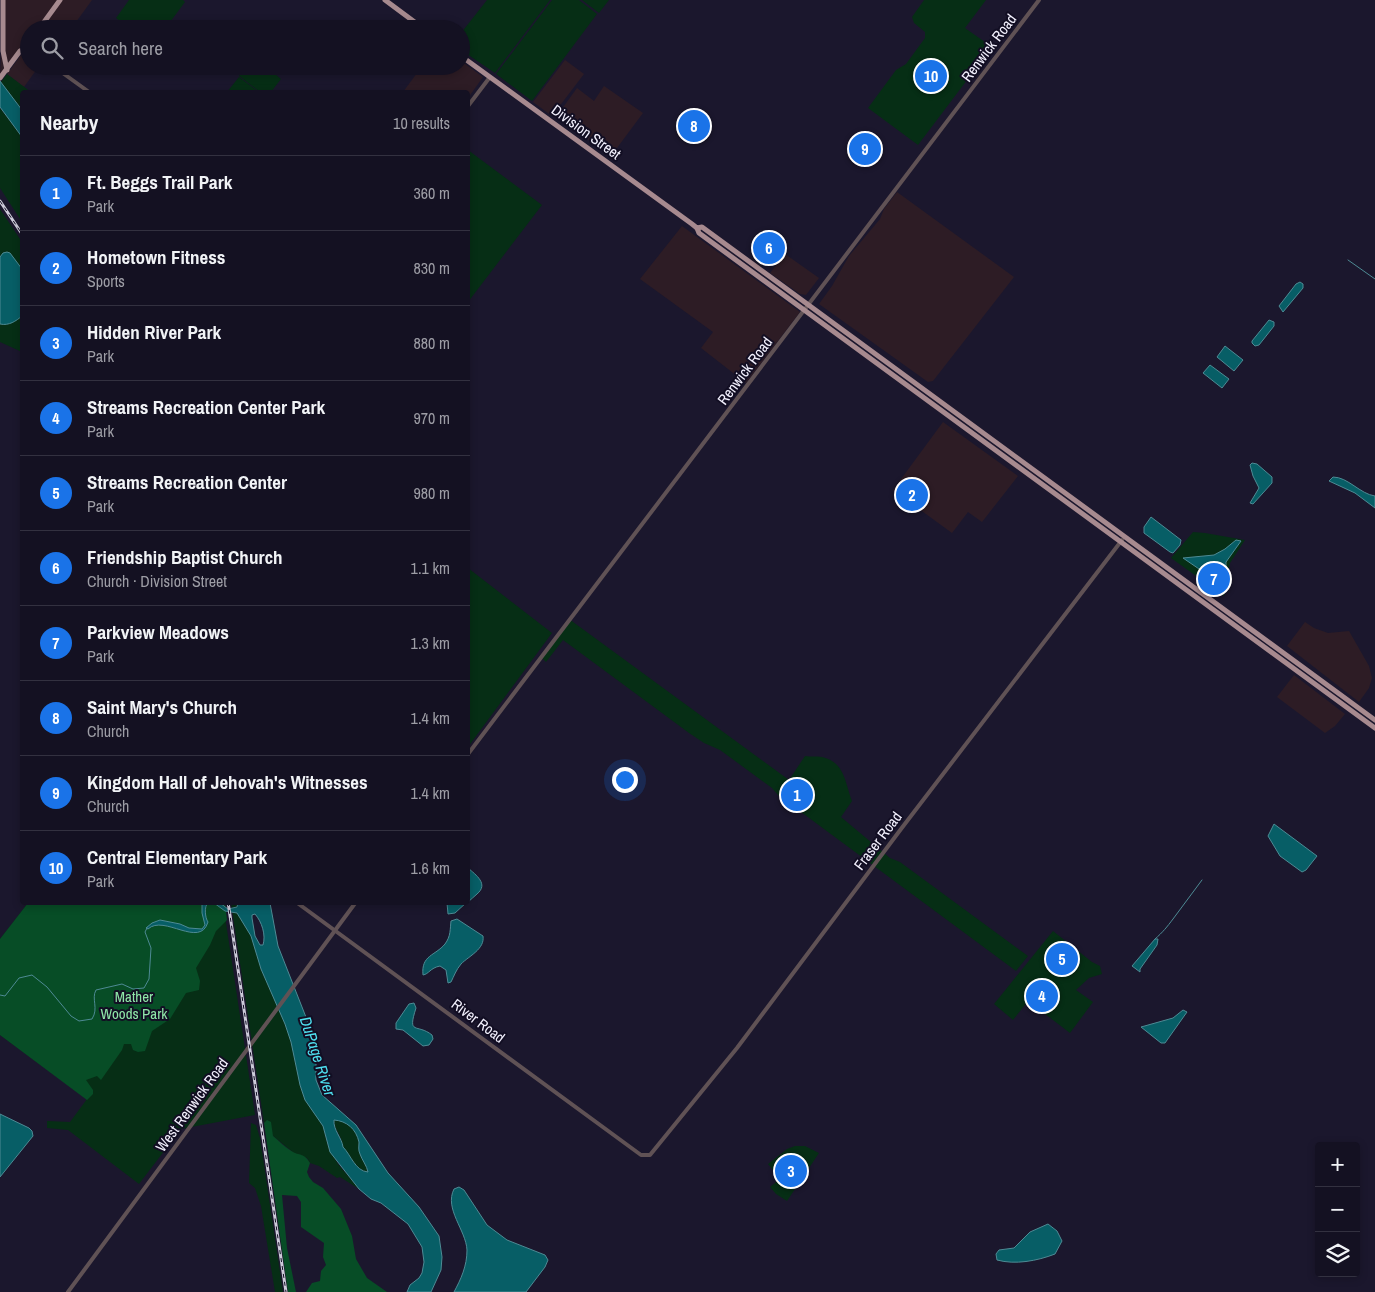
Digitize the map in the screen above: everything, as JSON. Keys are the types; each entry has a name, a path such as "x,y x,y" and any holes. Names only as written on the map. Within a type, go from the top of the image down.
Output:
{"main road":[{"path":"3,0 2,45 5,62 3,74"},
{"path":"46,20 60,0"},
{"path":"385,0 412,20"},
{"path":"3,74 20,51"},
{"name":"Division Street","path":"470,63 697,228 699,233 1375,728"},
{"name":"Division Street","path":"697,228 702,227 1375,720"}],"street":[{"name":"Renwick Road","path":"470,751 1039,0"},
{"path":"65,75 86,90"},
{"path":"470,103 490,77"},
{"name":"Fraser Road","path":"648,1156 653,1154 737,1048 901,829 1125,537"},
{"name":"River Road","path":"300,905 641,1155 648,1156"},
{"path":"335,931 354,905"},
{"name":"West Renwick Road","path":"68,1292 335,931"}],"shaded area":[{"path":"3,0 59,0 44,20 20,20 20,52 0,75"},
{"path":"62,0 92,0 78,20 47,20"},
{"path":"20,56 20,75 33,75 24,87 7,74"},
{"path":"565,60 584,74 552,116 533,102"},
{"path":"470,68 483,77 470,95 470,90 404,90 416,75 470,75"},
{"path":"0,81 20,107 20,134 0,107"},
{"path":"604,86 643,113 611,156 556,117 577,88 594,101"},
{"path":"897,192 1014,277 933,381 928,382 819,304 849,256 880,219 884,209"},
{"path":"682,226 800,312 746,383 701,348 713,332 640,279"},
{"path":"3,253 10,253 20,266 20,318 12,323 0,324 0,257"},
{"path":"785,254 819,278 806,295 800,294 770,273"},
{"path":"1300,282 1303,284 1303,288 1283,312 1279,306 1296,284"},
{"path":"1269,320 1274,322 1274,326 1259,345 1255,346 1252,341"},
{"path":"1225,346 1243,360 1234,371 1217,357"},
{"path":"1210,365 1229,379 1222,388 1203,373"},
{"path":"943,422 1018,476 982,522 968,512 952,533 893,490"},
{"path":"1252,463 1257,464 1272,477 1272,483 1253,504 1250,503 1259,488 1253,476 1250,465"},
{"path":"1333,477 1344,480 1375,496 1375,508 1355,493 1329,481"},
{"path":"1151,517 1181,540 1180,545 1173,553 1144,533 1144,527"},
{"path":"1236,540 1241,541 1226,562 1226,580 1221,584 1183,558 1214,555"},
{"path":"1305,622 1314,628 1328,633 1349,631 1369,666 1372,678 1369,688 1359,702 1287,646"},
{"path":"1294,675 1345,714 1335,726 1325,733 1277,697"},
{"path":"1274,824 1317,856 1306,870 1302,872 1280,856 1268,836"},
{"path":"470,870 482,883 482,887 470,900"},
{"path":"202,905 207,905 205,912 208,922 204,929 197,932 163,925 146,928 160,920 189,928 202,929 205,925"},
{"path":"217,905 223,905 228,909 237,907 238,905 270,905 278,946 313,1035 316,1052 316,1080 322,1095 356,1125 388,1173 419,1207 439,1236 442,1257 441,1270 431,1292 407,1292 410,1285 422,1273 424,1262 422,1247 408,1224 359,1189 330,1152 323,1126 305,1100 291,1042 261,969 251,936 237,913 225,911","holes":["255,914 263,929 263,945 260,945 255,936 252,915","334,1120 347,1124 356,1133 359,1142 359,1152 368,1172 356,1166 343,1147"]},
{"path":"447,905 464,905 455,913 448,914"},
{"path":"457,919 483,936 482,945 461,964 451,982 448,983 446,970 440,966 423,975 424,963 445,944 449,935 451,921"},
{"path":"1155,939 1158,939 1157,945 1140,969 1140,972 1132,966"},
{"path":"414,1003 416,1008 413,1026 432,1035 433,1039 429,1045 423,1046 403,1030 396,1029 396,1023 409,1004"},
{"path":"1183,1010 1187,1012 1165,1043 1161,1043 1141,1027 1173,1018"},
{"path":"0,1114 29,1128 33,1136 0,1177"},
{"path":"459,1187 464,1190 487,1225 507,1240 545,1255 548,1260 545,1267 526,1292 454,1292 463,1272 467,1256 466,1242 453,1212 452,1204 454,1189"},
{"path":"1048,1224 1057,1231 1062,1241 1055,1254 1026,1262 997,1260 996,1254 999,1250 1014,1248 1030,1232"}],"green space":[{"path":"129,0 183,0 185,2 172,20 119,20 116,18"},
{"path":"487,0 550,0 495,73 470,56 470,22"},
{"path":"552,0 579,0 597,14 532,101 496,74"},
{"path":"582,0 609,0 599,13"},
{"path":"924,0 986,0 965,28 992,47 918,145 868,108 896,70 906,64 925,38 925,32 914,23 912,17"},
{"path":"7,74 28,90 20,90 20,107 1,82"},
{"path":"276,75 281,79 273,90 257,90 239,76"},
{"path":"239,77 256,90 229,90"},
{"path":"0,108 20,134 20,219 0,188"},
{"path":"470,151 542,205 470,299"},
{"path":"0,209 20,239 20,351 0,342"},
{"path":"1193,532 1245,540 1230,563 1224,596 1171,558"},
{"path":"470,570 552,633 470,744"},
{"path":"569,619 789,780 805,756 822,757 835,763 843,774 852,801 841,817 890,858 900,862 1028,956 1016,971 720,750 704,743 689,733 563,640 546,662 541,657"},
{"name":"Mather Woods Park","path":"26,905 223,905 255,1115 181,1129 139,1184 68,1130 47,1128 47,1121 70,1122 87,1099 0,1035 0,939"},
{"path":"26,905 225,905 227,920 216,931 196,968 200,981 199,990 186,993 170,1019 152,1031 145,1051 138,1052 133,1050 131,1044 124,1044 122,1050 101,1080 97,1076 86,1080 93,1090 93,1094 87,1100 0,1035 0,939"},
{"path":"231,905 237,905 236,910 251,936 261,969 285,1024 305,1100 323,1126 328,1146 338,1164 359,1189 340,1177 337,1178 319,1166 310,1163 307,1158 294,1153 273,1136 267,1120 264,1123"},
{"path":"1053,931 1092,962 1100,966 1102,974 1089,978 1076,990 1093,1002 1070,1033 1028,1001 1013,1020 994,1004"},
{"path":"267,1120 271,1122 273,1136 290,1150 304,1156 308,1160 310,1163 307,1172 309,1177 323,1188 341,1209 352,1236 356,1259 367,1278 387,1292 306,1292 312,1283 320,1281 321,1271 326,1265 323,1257 324,1243 301,1227 301,1202 297,1196 282,1195 287,1248 296,1292 288,1292 264,1123"},
{"path":"334,1120 347,1124 356,1133 359,1142 359,1152 368,1172 357,1166 347,1154"},
{"path":"251,1123 256,1125 260,1138 283,1292 275,1292 261,1206 255,1188 249,1183"},
{"path":"795,1146 805,1146 819,1153 787,1201 776,1194 770,1187 780,1179 768,1164 787,1149"}],"waterway":[{"path":"1348,260 1375,279"},
{"path":"1155,939 1169,925 1202,880"},
{"path":"0,995 5,996 19,978 32,975 47,987 71,1016 79,1021 92,1019 95,1011 94,997 96,990 122,984 133,989 144,988 149,979 151,948 145,932 147,928"}],"railway":[{"path":"0,201 20,231"},
{"path":"228,905 286,1292"}],"place":[{"name":"Central Elementary Park","path":"931,76"},
{"name":"Saint Mary's Church","path":"694,126"},
{"name":"Kingdom Hall of Jehovah's Witnesses","path":"865,149"},
{"name":"Friendship Baptist Church","path":"769,248"},
{"name":"Hometown Fitness","path":"912,495"},
{"name":"Parkview Meadows","path":"1214,579"},
{"name":"Ft. Beggs Trail Park","path":"797,795"},
{"name":"Streams Recreation Center","path":"1062,959"},
{"name":"Streams Recreation Center Park","path":"1042,996"},
{"name":"Hidden River Park","path":"791,1171"}],"water label":[{"name":"DuPage River","path":"318,1056"}]}
